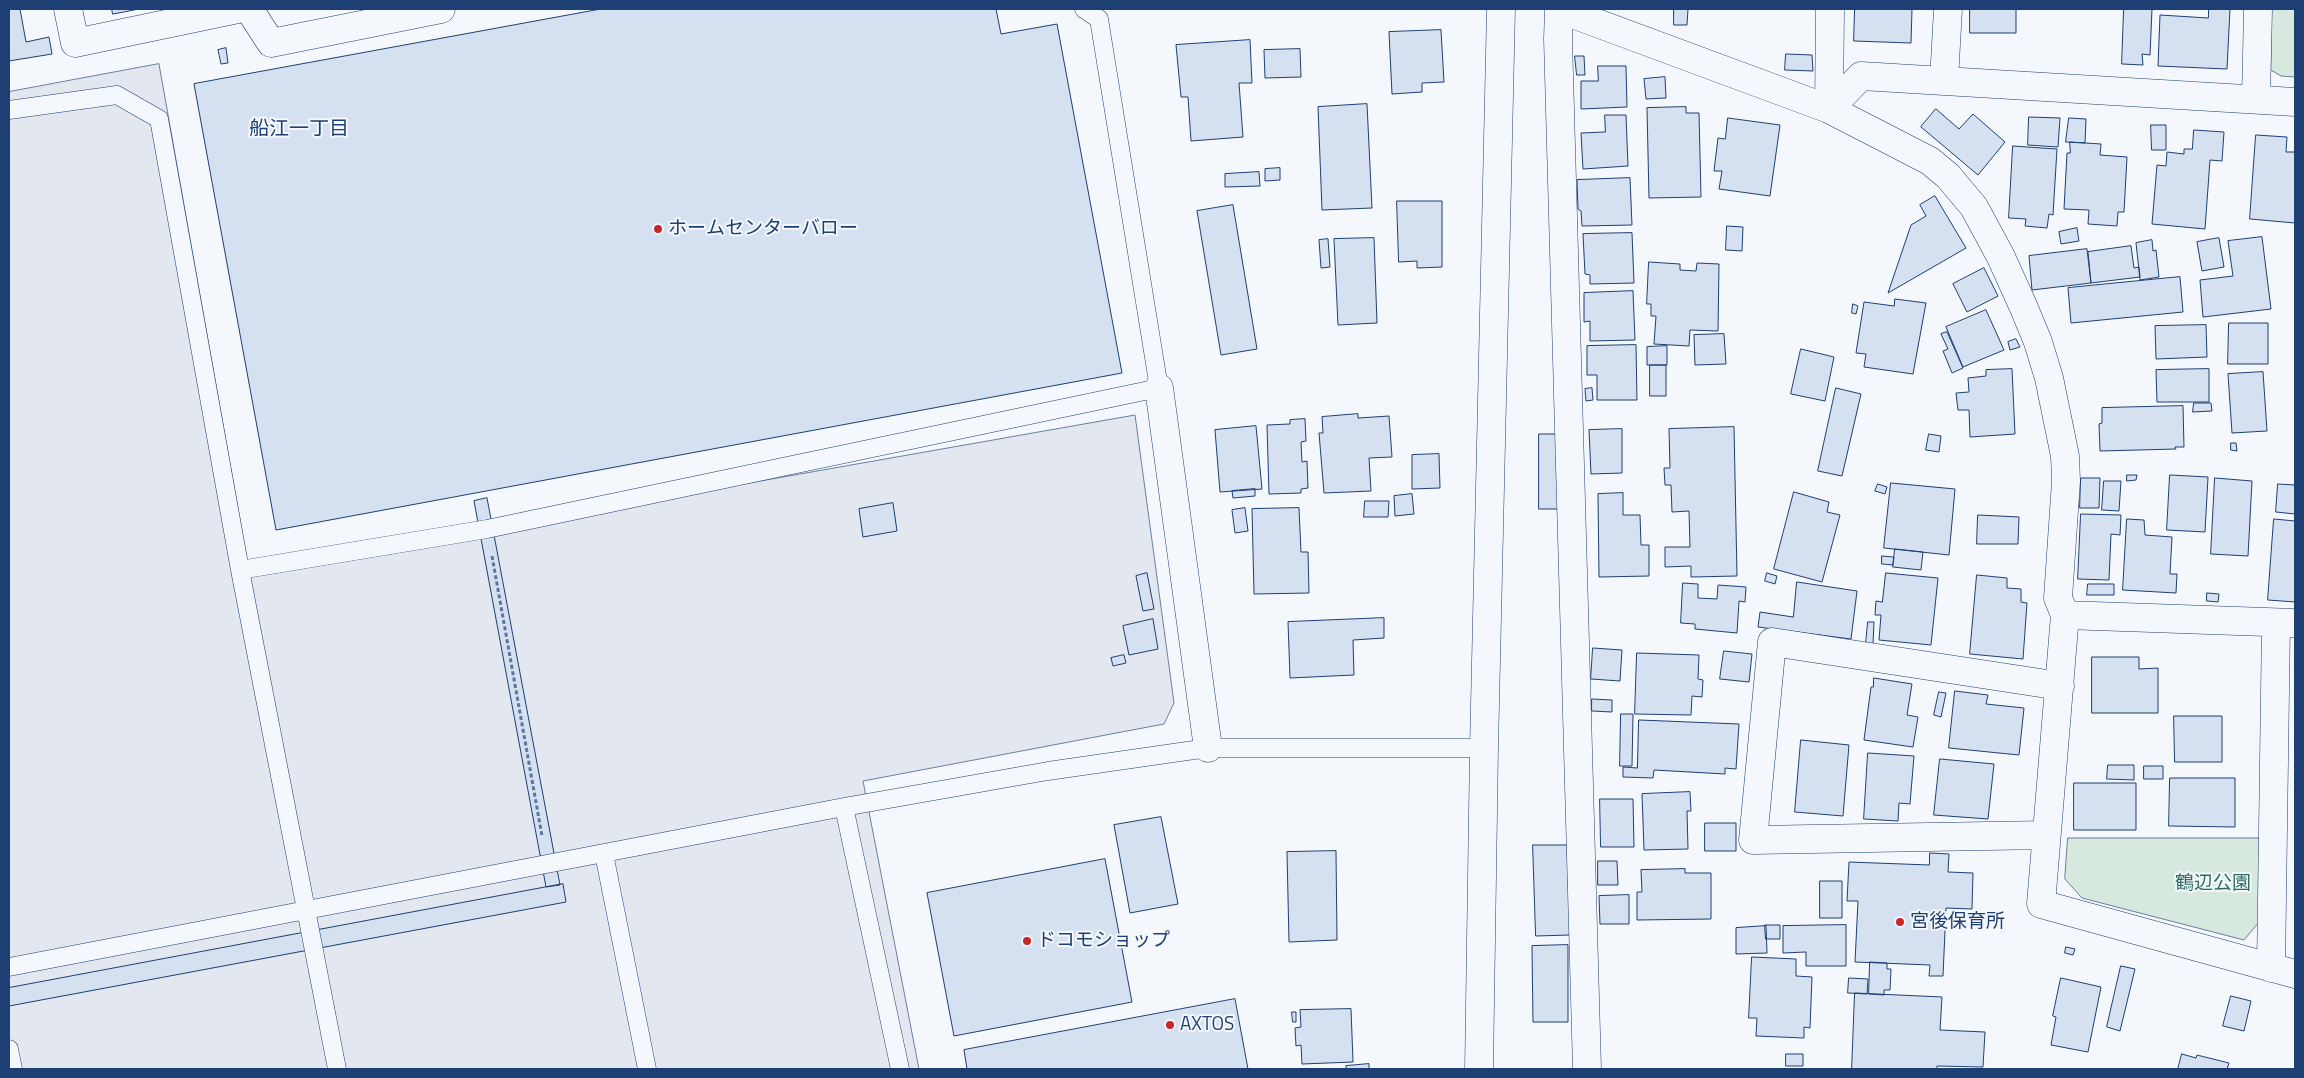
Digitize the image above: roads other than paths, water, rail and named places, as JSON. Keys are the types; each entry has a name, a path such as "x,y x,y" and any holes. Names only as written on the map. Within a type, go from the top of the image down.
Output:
{"street":[{"path":"68,9 75,43 238,9"},
{"path":"249,9 271,43 441,9"},
{"path":"1479,1069 1484,748 1501,9"},
{"path":"1587,1069 1558,39 1559,9 1829,109 1930,161 1948,176 1974,207 2001,257 2038,342 2065,456 2066,481 2058,598 2065,615 2040,904 2283,971 2286,623 2065,615"},
{"path":"1829,109 1830,9"},
{"path":"1944,80 1948,9"},
{"path":"2256,99 2258,9"},
{"path":"1829,109 1861,76 2295,102"},
{"path":"1159,388 1208,748"},
{"path":"2046,835 1753,840 1772,642 2060,686"}],"lane":[{"path":"240,570 487,528 1159,388 1099,19 1084,9"},
{"path":"9,110 117,95 159,119 240,570 337,1069"},
{"path":"9,967 1048,771 1208,748 1484,748"},
{"path":"844,808 900,1069"},
{"path":"604,854 647,1069"},
{"path":"9,1049 13,1069"}],"place":[{"name":"ホームセンターバロー","path":"658,229"},
{"name":"宮後保育所","path":"1900,922"},
{"name":"ドコモショップ","path":"1027,941"},
{"name":"AXTOS","path":"1170,1025"}],"district":[{"name":"船江一丁目","path":"299,130"}],"park label":[{"name":"鶴辺公園","path":"2213,884"}]}
